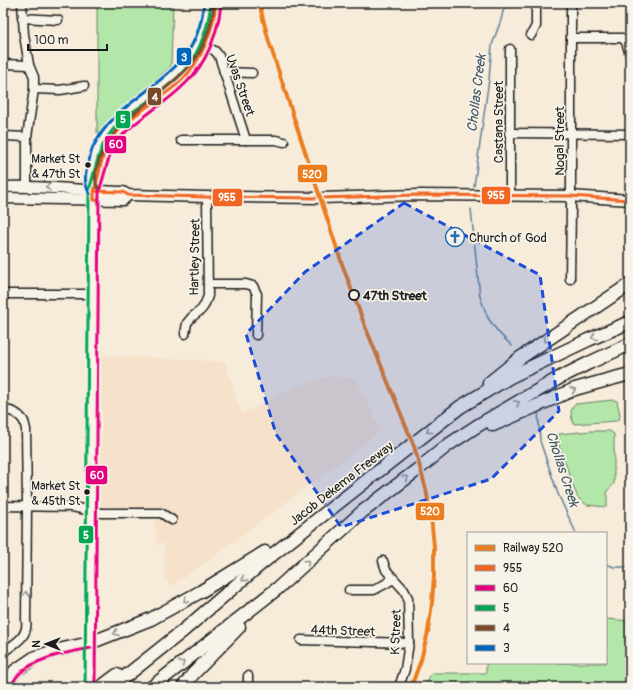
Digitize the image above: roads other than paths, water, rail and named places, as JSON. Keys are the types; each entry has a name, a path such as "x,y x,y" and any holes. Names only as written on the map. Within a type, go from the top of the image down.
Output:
{"highway":[{"path":"460,407 520,358 630,284"},
{"name":"Jacob Dekema Freeway","path":"112,687 184,630 262,563 460,407 510,377 630,322"},
{"path":"183,687 192,674 278,588 362,512 448,445 477,426 559,378 630,344"},
{"path":"448,445 575,389 630,374"},
{"path":"4,687 15,671 34,658 54,651 90,643 151,619 200,592 318,519"},
{"path":"152,687 278,588"},
{"path":"101,687 184,630"}],"main road":[{"path":"90,687 94,195 103,157 112,139 134,117 183,79 197,61 205,46 215,17 211,4"},
{"path":"94,195 90,184 92,163 103,138 116,122 176,74 189,59 198,42 211,4"},
{"path":"3,187 27,186 94,195"},
{"path":"3,198 94,195 123,192 128,196 321,198 417,195 570,196 630,200"}],"street":[{"path":"22,3 24,35 29,64 34,77 34,89 27,137 27,186"},
{"path":"531,35 536,26 536,3"},
{"name":"Nogal Street","path":"570,280 572,3"},
{"path":"626,3 630,6"},
{"path":"22,18 58,20"},
{"path":"571,38 622,38 626,42 630,55"},
{"name":"Uvas Street","path":"205,46 215,50 219,56 246,140"},
{"name":"Castana Street","path":"510,49 510,196"},
{"path":"3,64 29,64"},
{"path":"224,72 252,73"},
{"path":"34,89 60,90 84,86"},
{"path":"509,133 630,134"},
{"path":"3,136 27,137"},
{"path":"181,140 276,140 284,142"},
{"name":"Hartley Street","path":"185,334 187,323 201,310 208,296 207,197"},
{"path":"208,284 246,284 253,286 257,294 256,335"},
{"path":"3,294 93,294"},
{"path":"3,410 14,412 24,420 26,429 27,506 27,626 21,639 3,652"},
{"path":"3,506 72,507 101,513 161,513 172,520"},
{"name":"K Street","path":"383,561 386,570 404,590 408,598 409,643 406,669 399,687"},
{"path":"349,590 374,590 393,579"},
{"name":"44th Street","path":"301,640 409,643"},
{"path":"248,676 248,687"}],"waterway":[{"name":"Chollas Creek","path":"474,186 489,79 492,45 501,20 505,3"},
{"path":"471,209 480,297 488,318 498,332 512,346"},
{"name":"Chollas Creek","path":"538,410 540,441 558,494 576,532"},
{"name":"Chollas Creek","path":"607,564 614,567 630,567"}],"rail line":[{"name":"520","path":"259,3 269,42 342,264 365,326 414,446 426,489 434,546 432,603 428,632 421,660 411,687"}],"place":[{"name":"Market St & 47th St","path":"88,165"},
{"name":"Church of God","path":"455,237"},
{"name":"47th Street","path":"354,295"},
{"name":"Market St & 45th St","path":"87,492"}]}
